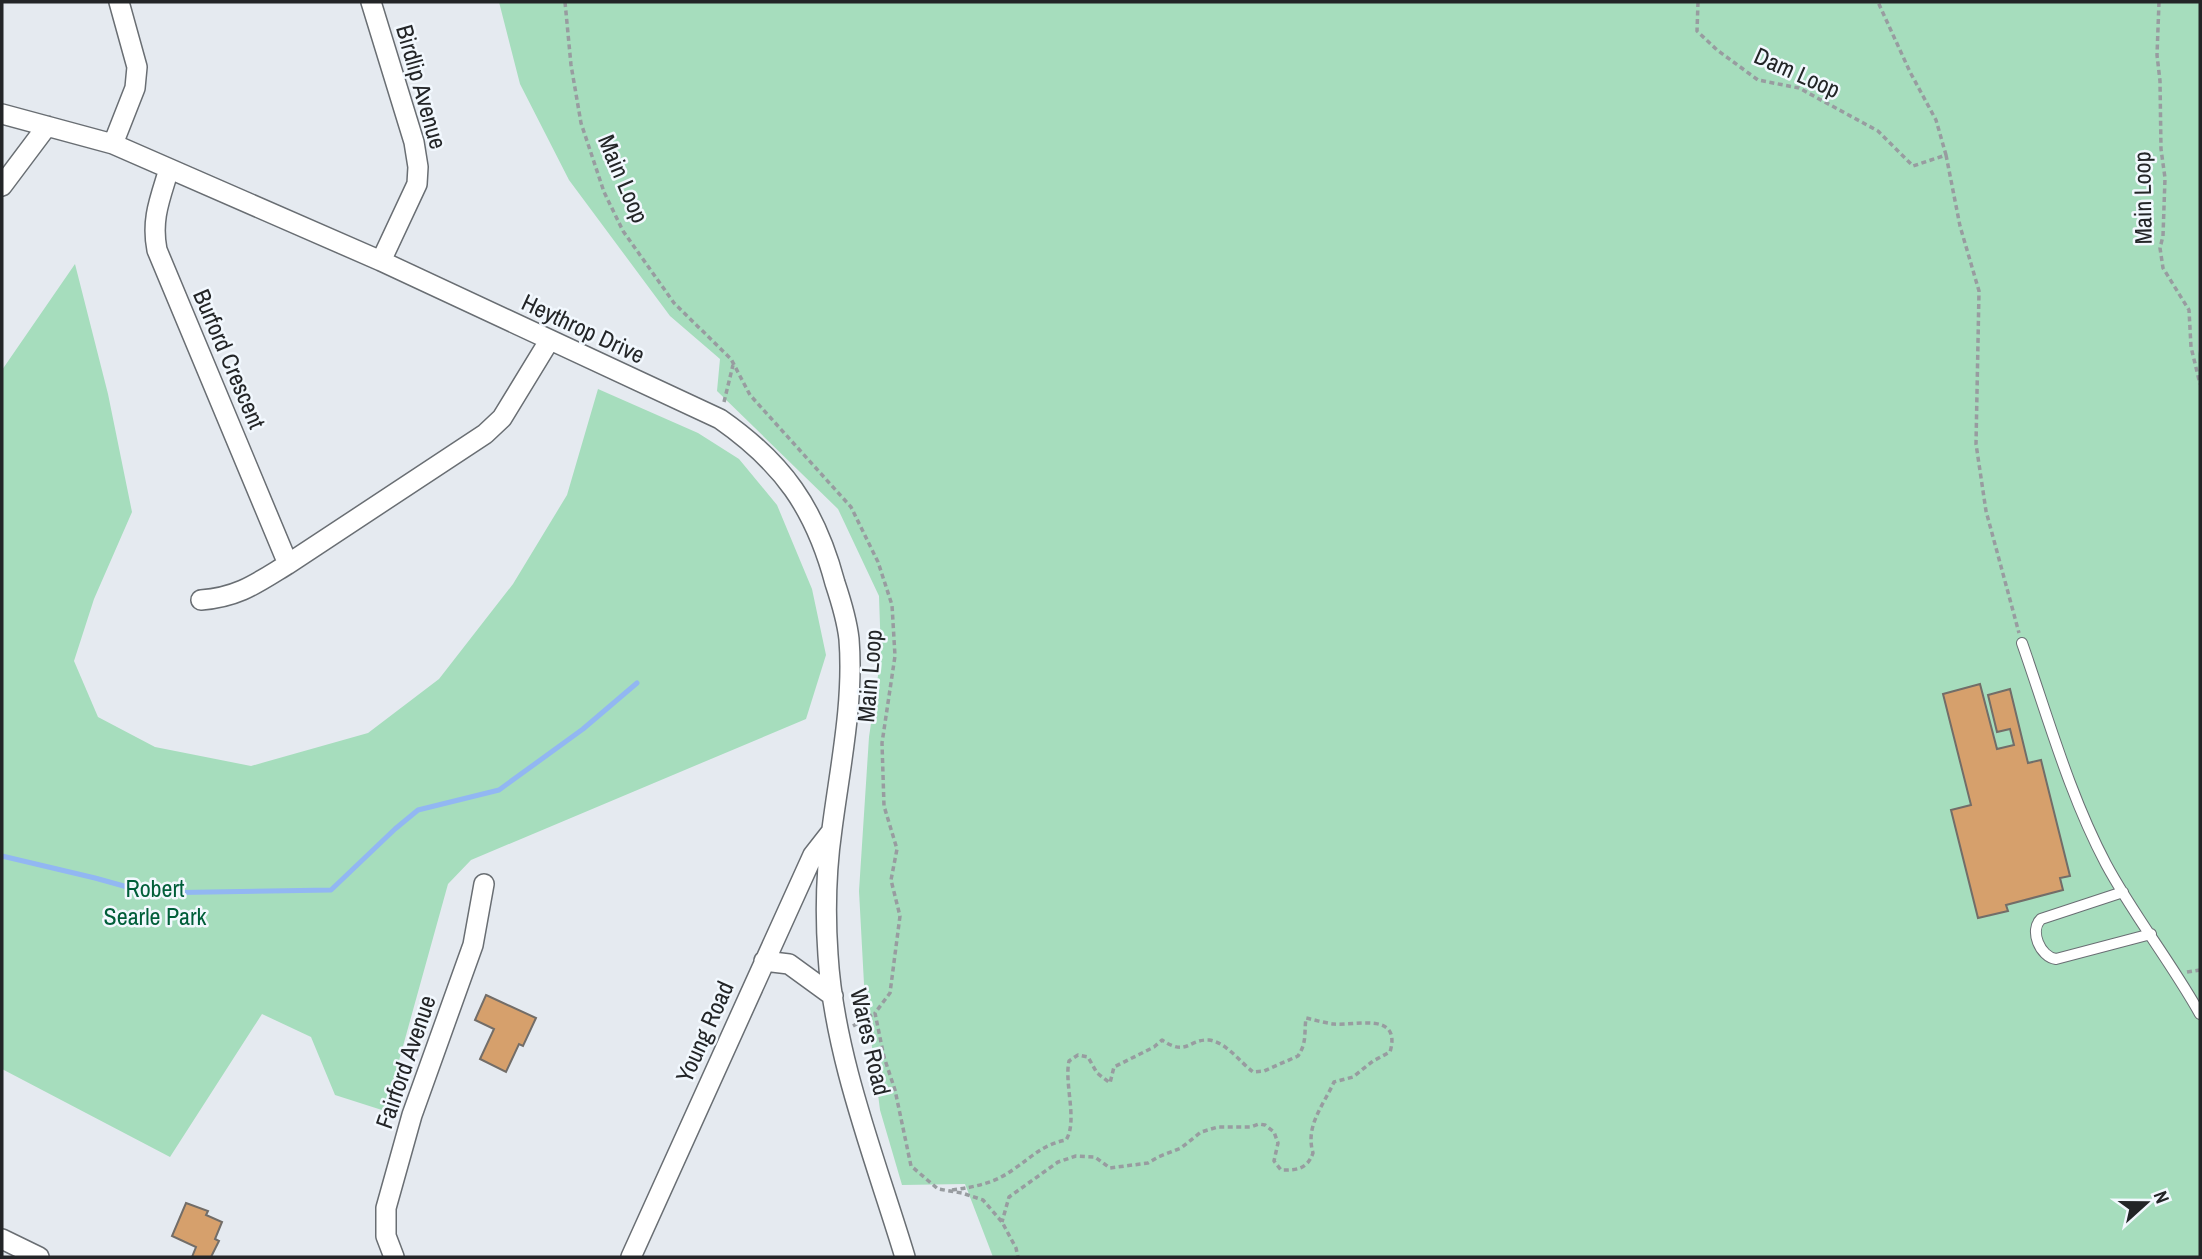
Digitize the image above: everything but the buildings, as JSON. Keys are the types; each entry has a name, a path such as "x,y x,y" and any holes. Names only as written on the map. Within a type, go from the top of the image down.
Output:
{"street":[{"path":"113,144 135,88 137,67 120,2"},
{"name":"Birdlip Avenue","path":"371,2 414,142 418,167 417,184 381,261"},
{"name":"Heythrop Drive","path":"2,114 113,144 381,261 720,419 746,437 796,491 821,538 849,639 847,718 831,832"},
{"path":"2,186 47,126"},
{"name":"Burford Crescent","path":"169,169 155,214 153,232 157,250 288,564"},
{"path":"201,600 225,598 238,593 288,564 485,434 502,418 550,341"},
{"name":"Young Road","path":"631,1257 813,855 831,832"},
{"name":"Wares Road","path":"831,832 827,916 828,958 833,996 853,1088 905,1257"},
{"name":"Fairford Avenue","path":"394,1257 386,1236 386,1208 412,1115 474,945 484,884"},
{"path":"764,961 789,964 833,996"},
{"path":"2,1239 39,1257"}],"lane":[{"path":"2022,643 2075,795 2106,863 2178,974 2200,1014"},
{"path":"2123,892 2041,919 2034,928 2042,951 2046,957 2056,959 2151,934"}],"path":[{"name":"Main Loop","path":"565,2 571,65 581,123 604,192 623,231 674,303 734,363 750,395 851,507 878,562 892,606 895,656 882,743 884,806 897,849 891,880 900,916 890,993 875,1013"},
{"name":"Dam Loop","path":"1698,2 1697,31 1717,50 1758,80 1799,88 1878,131 1913,166 1946,155"},
{"path":"1878,2 1910,72 1936,120 1960,226 1979,290 1976,444 1986,511 2003,582 2022,643"},
{"name":"Main Loop","path":"2159,2 2157,55 2161,149 2165,178 2161,248 2163,268 2189,310 2191,347 2200,384"},
{"path":"720,419 734,363"},
{"path":"840,1035 875,1013 911,1166 938,1189 983,1200 1002,1223 1018,1257"},
{"path":"947,1191 982,1186 1013,1171 1050,1143 1066,1140 1071,1131 1066,1075 1069,1061 1078,1055 1088,1057 1097,1073 1110,1083 1114,1067 1153,1048 1163,1040 1172,1047 1187,1048 1196,1042 1208,1040 1221,1044 1253,1072 1264,1071 1298,1056 1306,1040 1306,1018 1335,1024 1374,1022 1389,1032 1393,1042 1390,1052 1353,1077 1334,1082 1316,1114 1310,1142 1313,1153 1305,1166 1297,1170 1280,1170 1274,1161 1278,1143 1274,1132 1265,1125 1217,1127 1201,1132 1181,1148 1140,1166 1123,1165 1110,1168 1095,1157 1085,1156 1058,1161 1009,1197 1002,1223"}],"green space":[{"path":"499,2 2200,2 2200,1257 993,1257 965,1184 902,1185 880,1110 864,984 859,891 869,737 881,655 879,596 838,509 717,391 720,359 670,316 569,180 520,84"},
{"name":"Robert Searle Park","path":"75,264 108,394 132,512 94,599 74,661 98,717 155,747 251,766 368,733 439,679 513,584 567,495 598,389 698,433 739,459 777,505 812,589 826,655 806,719 471,860 448,884 385,1111 335,1095 311,1037 262,1014 170,1157 2,1069 2,370"}],"waterway":[{"path":"2,856 149,893 331,890 418,810 499,790 583,729 637,683"}]}
